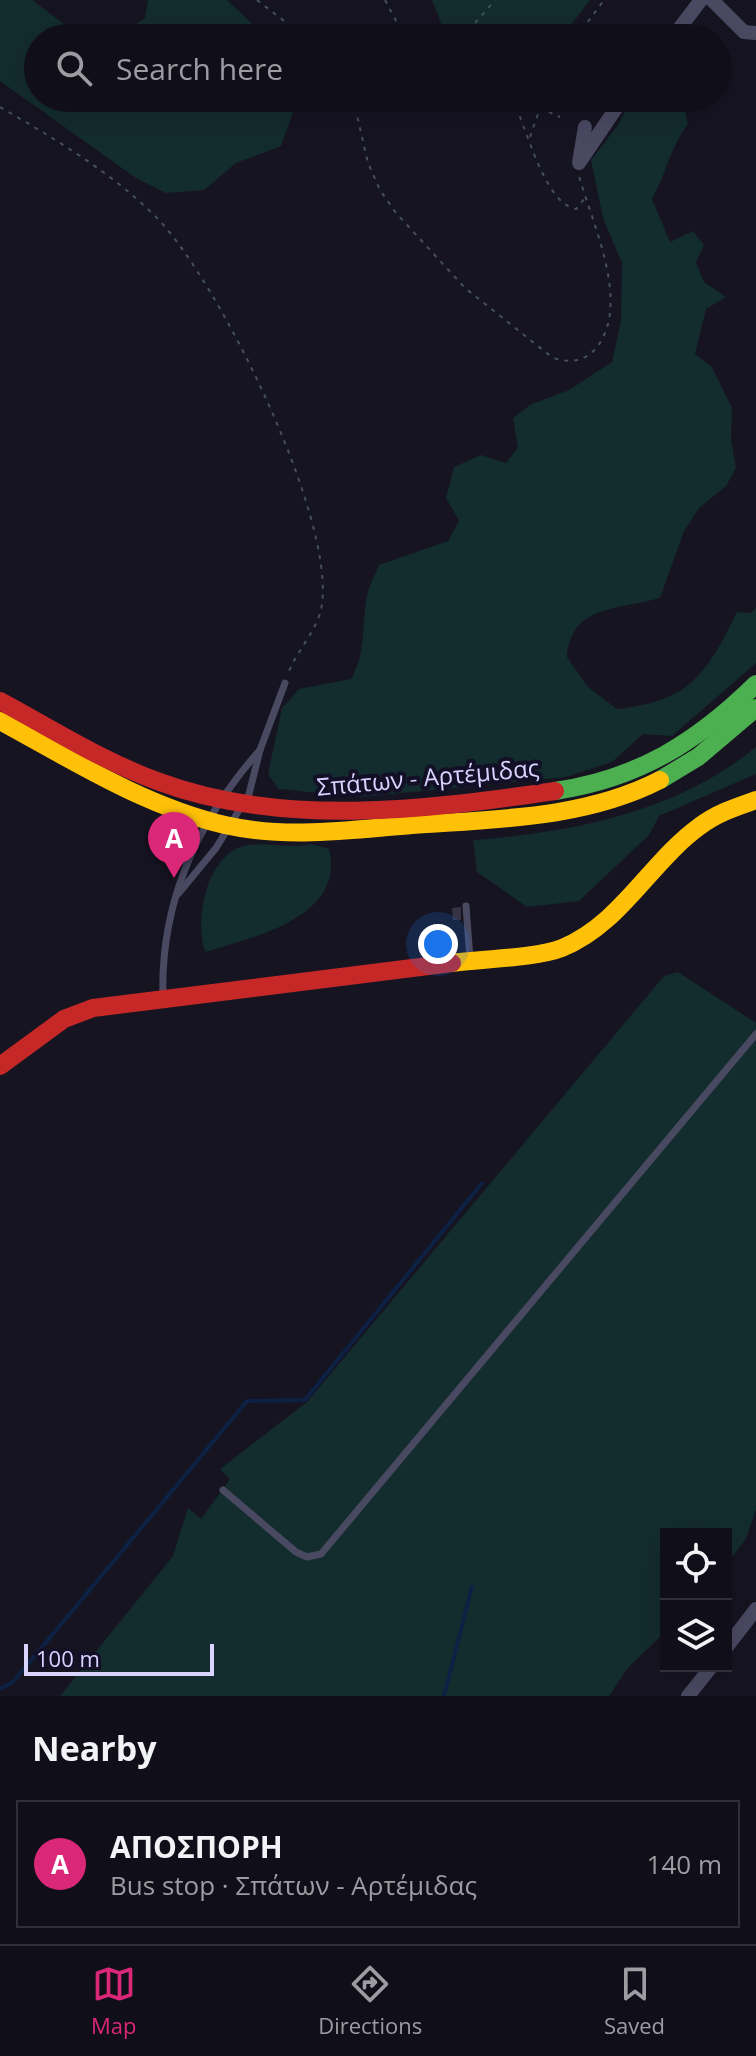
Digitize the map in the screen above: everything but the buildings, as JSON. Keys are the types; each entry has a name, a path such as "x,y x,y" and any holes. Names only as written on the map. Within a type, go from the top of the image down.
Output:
{"main road":[{"name":"Σπάτων - Αρτέμιδας","path":"0,701 122,765 176,788 243,805 350,812 551,792 604,782 654,763 693,740 756,684"},
{"name":"Σπάτων - Αρτέμιδας","path":"0,721 162,806 229,826 311,832 580,808 635,792 673,774 712,748 756,708"},
{"path":"0,1066 78,1013 112,1004 471,963 560,949 586,938 702,823 733,805 756,800"}],"street":[{"path":"683,24 701,0"},
{"path":"712,0 744,32 756,33"},
{"path":"579,163 614,112"},
{"path":"579,163 585,127"},
{"path":"732,1640 756,1609"},
{"path":"688,1696 707,1672"}],"lane":[{"path":"176,896 204,865 256,780 260,750 285,683"},
{"path":"164,999 165,940 185,865 221,801 260,750"},
{"path":"162,806 180,834 185,865"},
{"path":"466,906 471,963"},
{"path":"223,1490 296,1552 307,1557 321,1554 756,1034"}],"path":[{"path":"257,0 288,24"},
{"path":"385,0 398,24"},
{"path":"474,24 495,0"},
{"path":"586,24 604,0"},
{"path":"0,107 95,167 158,220 184,251 272,413 291,454 306,502 323,593 317,621 294,656 285,683"},
{"path":"356,112 368,163 380,190 396,213 465,288 553,358 564,361 581,360 594,351 605,336 610,315 601,243 585,196 579,163"},
{"path":"518,112 543,173 560,201 576,209 585,196"},
{"path":"530,140 539,112"},
{"path":"549,112 560,117"}],"green space":[{"path":"0,0 32,0 64,24 24,24 24,98 0,81"},
{"path":"148,0 227,0 252,24 136,24 145,18"},
{"path":"432,0 590,0 572,24 441,24"},
{"path":"43,112 293,112 281,146 236,163 204,190 166,193 136,178"},
{"path":"625,112 685,112 688,124 676,143 652,199 670,242 693,231 704,245 696,262 704,282 726,297 706,309 695,354 712,367 732,408 731,439 736,468 726,486 699,508 684,531 660,598 599,612 587,619 570,640 567,657 588,687 617,709 642,705 663,699 693,681 716,652 737,612 751,613 756,607 756,663 672,736 643,734 612,762 566,777 361,797 278,789 268,774 282,708 299,689 351,679 362,648 368,592 379,565 448,541 459,521 446,498 454,467 481,455 506,463 518,447 513,418 530,405 569,390 612,362 621,321 622,263 603,218 591,160"},
{"path":"756,747 756,774 659,816 649,835 579,901 527,907 477,872 473,840 548,831 622,815 692,788 725,770"},
{"path":"311,844 329,849 331,872 324,892 310,908 271,931 205,952 201,923 203,906 213,873 222,860 234,850 248,845"},
{"path":"678,972 756,1023 756,1509 746,1539 732,1557 732,1528 660,1528 660,1637 627,1669 609,1696 60,1696 173,1556 188,1508 201,1519 230,1479 220,1469 307,1402 664,976"}],"waterway":[{"path":"0,1689 13,1682 247,1401 305,1400 482,1183"},
{"path":"444,1696 472,1587"}],"traffic: fast":[{"path":"555,791 613,777 664,755 711,724 756,684"},
{"path":"660,780 698,757 756,708"}],"traffic: slow":[{"path":"0,721 109,780 166,806 225,825 271,832 342,831 539,815 601,803 660,780"},
{"path":"452,963 538,954 562,948 583,937 618,908 700,826 720,814 756,800"}],"traffic: jam":[{"path":"0,701 137,773 205,796 254,805 304,810 405,809 555,791"},
{"path":"0,1066 64,1019 93,1008 452,963"}],"place":[{"name":"ΑΠΟΣΠΟΡΗ","path":"174,878"}]}
